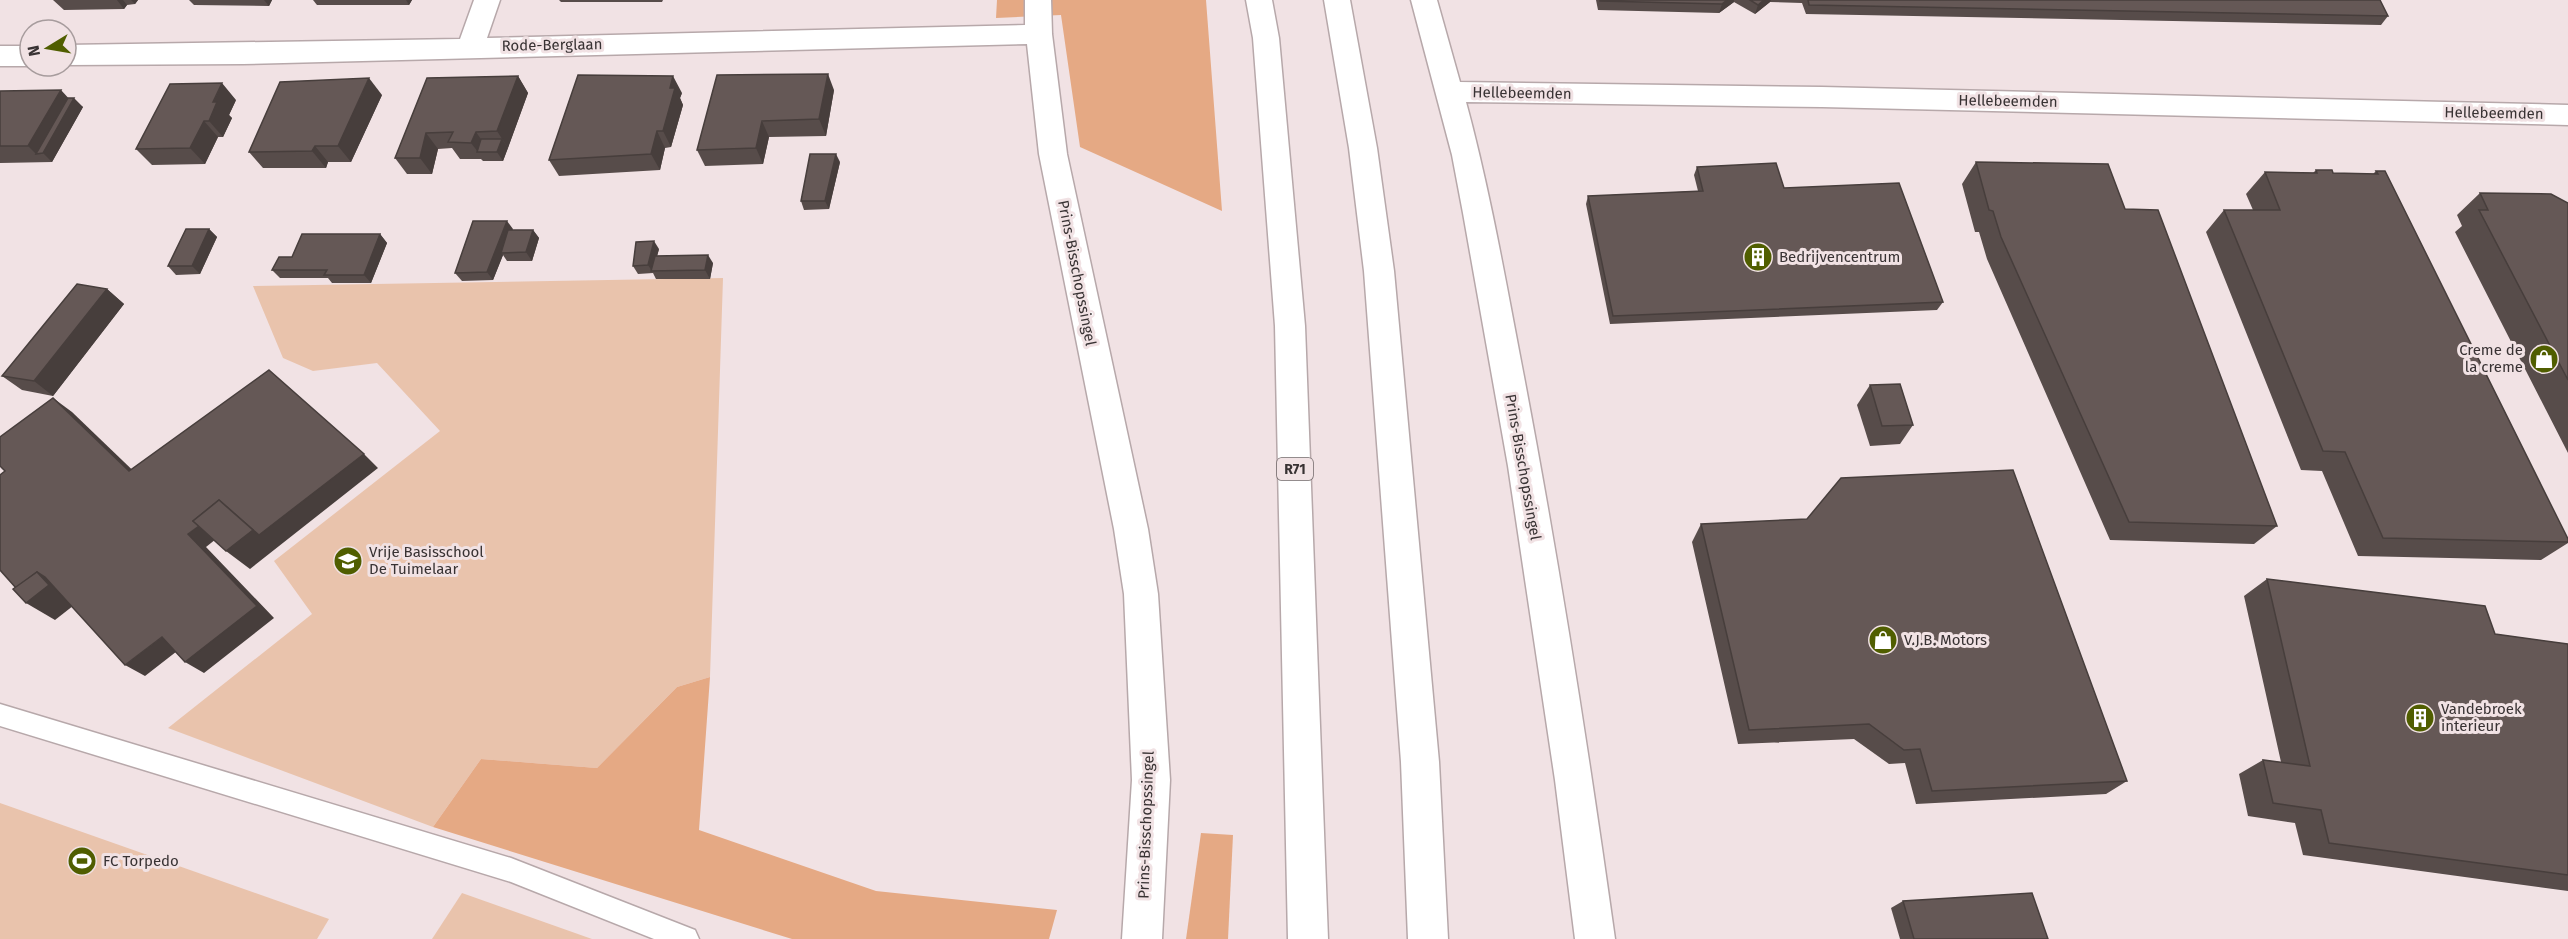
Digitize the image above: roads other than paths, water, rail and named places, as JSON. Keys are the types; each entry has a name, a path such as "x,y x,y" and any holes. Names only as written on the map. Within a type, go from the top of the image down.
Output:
{"main road":[{"path":"471,47 487,0"},
{"name":"Prins-Bisschopssingel","path":"1038,0 1039,34 1053,154 1131,529 1141,594 1151,780 1142,939"},
{"name":"R71","path":"1259,0 1266,38 1290,326 1308,939"},
{"path":"1337,0 1363,148 1379,272 1420,762 1428,939"},
{"name":"Prins-Bisschopssingel","path":"1424,0 1478,213 1524,466 1574,780 1595,939"},
{"name":"Rode-Berglaan","path":"78,55 243,54 1039,34"},
{"path":"0,56 18,56"},
{"name":"Hellebeemden","path":"1449,92 1822,97 2568,115"}],"lane":[{"path":"0,715 511,870 686,939"}],"place":[{"name":"Bedrijvencentrum","path":"1758,257"},
{"name":"Creme de la creme","path":"2544,359"},
{"name":"Vrije Basisschool De Tuimelaar","path":"348,561"},
{"name":"V.J.B. Motors","path":"1883,640"},
{"name":"Vandebroek interieur","path":"2420,718"},
{"name":"FC Torpedo","path":"82,861"}]}
